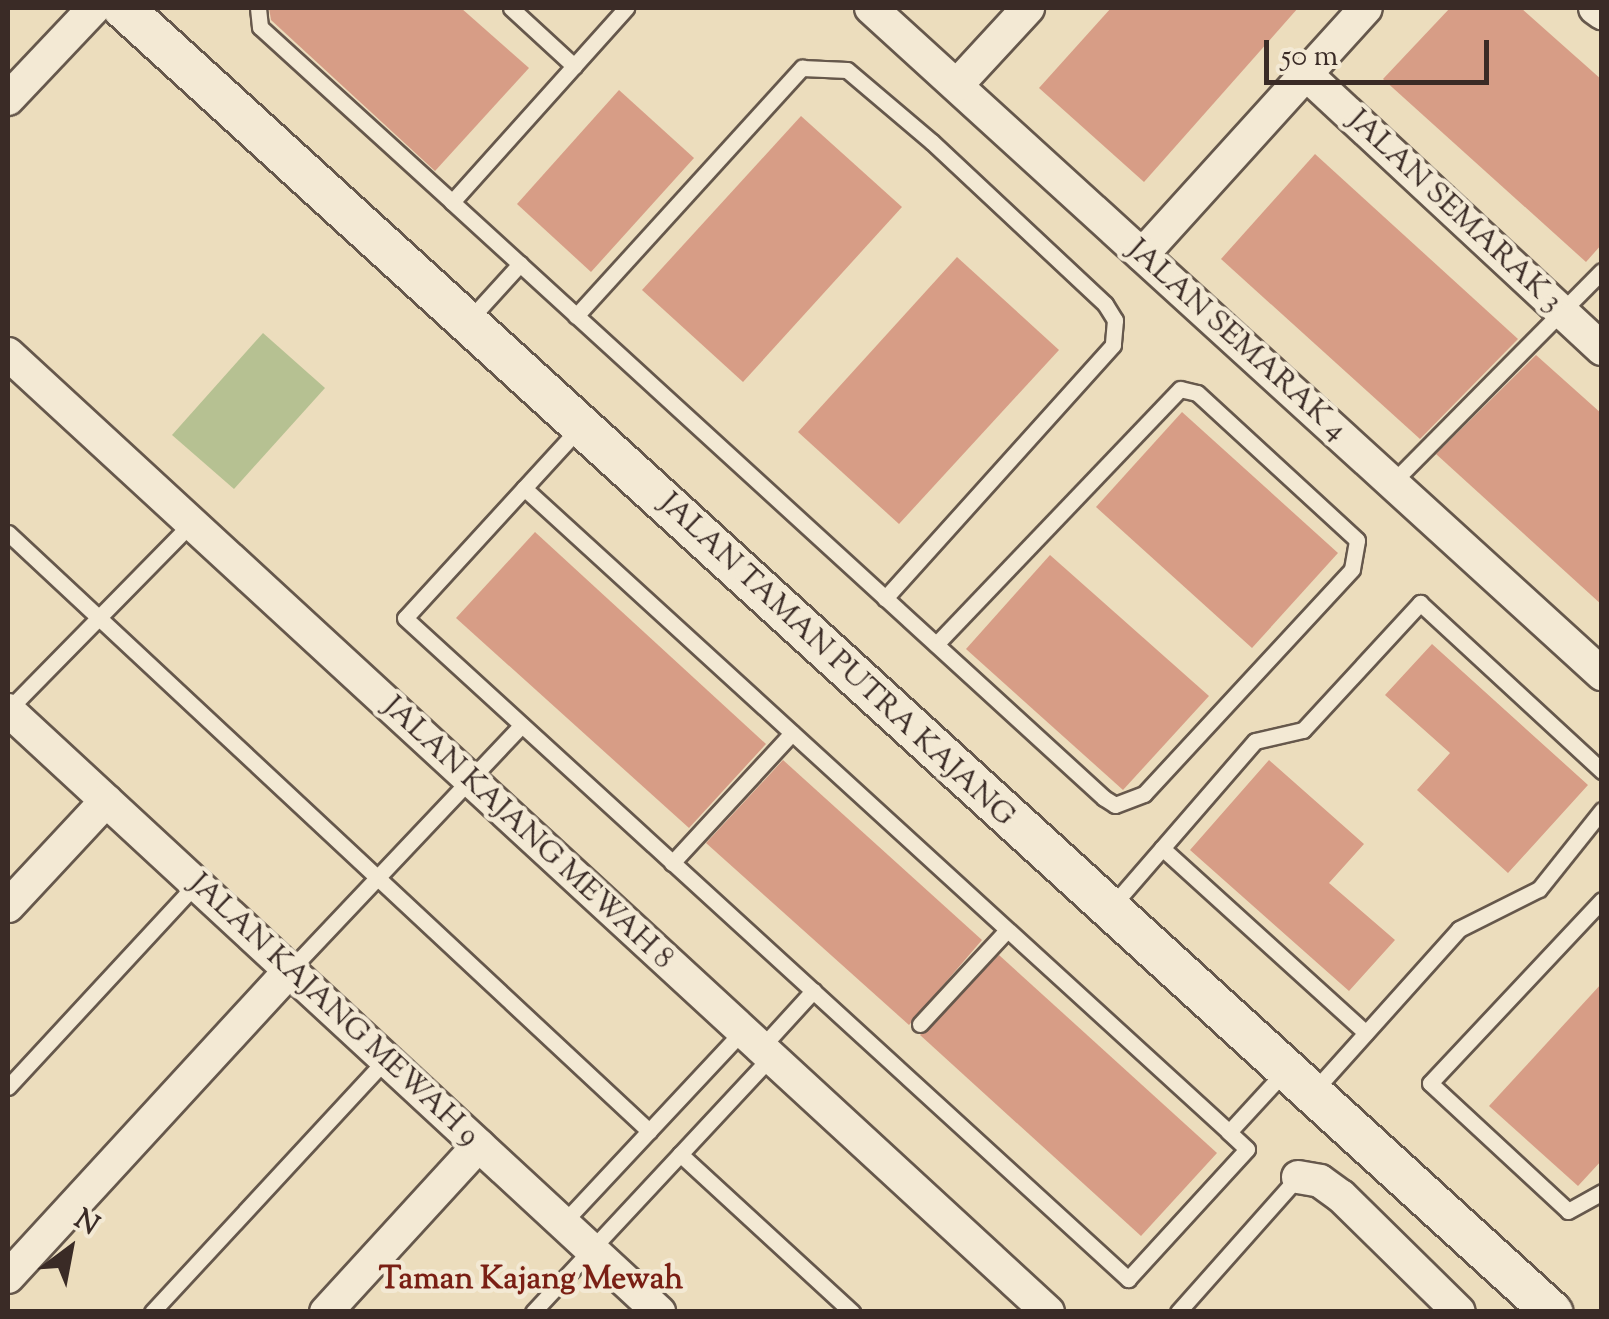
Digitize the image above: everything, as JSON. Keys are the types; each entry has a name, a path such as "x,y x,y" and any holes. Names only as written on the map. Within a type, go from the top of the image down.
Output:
{"street":[{"path":"8,99 94,8"},
{"name":"JALAN TAMAN PUTRA KAJANG","path":"123,8 1552,1312"},
{"name":"JALAN SEMARAK 4","path":"871,8 1602,674"},
{"path":"957,85 1028,8"},
{"path":"1142,256 1363,8"},
{"path":"1595,8 1602,14"},
{"name":"JALAN SEMARAK 3","path":"1306,74 1602,349"},
{"name":"JALAN KAJANG MEWAH 8","path":"8,354 1048,1312"},
{"name":"JALAN KAJANG MEWAH 9","path":"8,710 660,1312"},
{"path":"8,906 106,801"},
{"path":"8,1277 290,970"},
{"path":"326,1312 480,1145"},
{"path":"1298,1177 1320,1181 1341,1196 1460,1312"}],"lane":[{"path":"258,8 260,27 1104,798 1130,804 1352,569 1356,540 1196,393 1180,389 936,644"},
{"path":"510,8 574,66"},
{"path":"452,202 626,8"},
{"path":"576,316 802,68 846,70 932,142 1106,304 1115,320 1113,345 885,598"},
{"path":"469,320 520,264"},
{"path":"1392,483 1602,271"},
{"path":"524,488 1248,1149 1128,1279 404,618 581,426"},
{"path":"8,710 101,620 191,524"},
{"path":"8,533 649,1132"},
{"path":"1109,910 1254,741 1303,730 1420,603 1602,771"},
{"path":"290,970 522,726"},
{"path":"672,863 792,733"},
{"path":"1228,1132 1366,1033 1459,929 1539,888 1602,810"},
{"path":"1162,848 1366,1033"},
{"path":"8,1088 196,884"},
{"path":"1602,900 1430,1084 1568,1211 1602,1192"},
{"path":"920,1024 1007,930"},
{"path":"563,1223 649,1132 757,1046 813,992"},
{"path":"534,1312 680,1154 757,1046"},
{"path":"152,1312 386,1059"},
{"path":"680,1154 852,1312"},
{"path":"1178,1312 1298,1177"}],"green space":[{"path":"263,333 325,388 234,489 172,435"}],"building":[{"path":"269,8 461,8 529,68 435,171 271,20"},
{"path":"1111,8 1298,8 1144,182 1039,88"},
{"path":"1450,8 1521,8 1602,80 1602,244 1586,262 1383,79"},
{"path":"619,90 694,158 591,272 517,204"},
{"path":"801,116 902,207 743,382 642,290"},
{"path":"1315,154 1518,339 1420,439 1221,259"},
{"path":"957,257 1059,350 899,524 798,432"},
{"path":"1536,355 1602,414 1602,605 1436,454"},
{"path":"1182,412 1338,553 1252,648 1096,507"},
{"path":"535,532 766,744 689,828 456,618"},
{"path":"1050,555 1209,696 1123,790 966,649"},
{"path":"1432,644 1588,785 1508,873 1417,790 1450,753 1385,695"},
{"path":"783,760 982,940 909,1025 706,843"},
{"path":"1269,760 1364,844 1329,883 1395,940 1349,991 1190,850"},
{"path":"999,955 1217,1153 1141,1236 920,1035"},
{"path":"1602,983 1602,1160 1578,1186 1489,1106"}],"district":[{"name":"Taman Kajang Mewah","path":"531,1280"}]}
